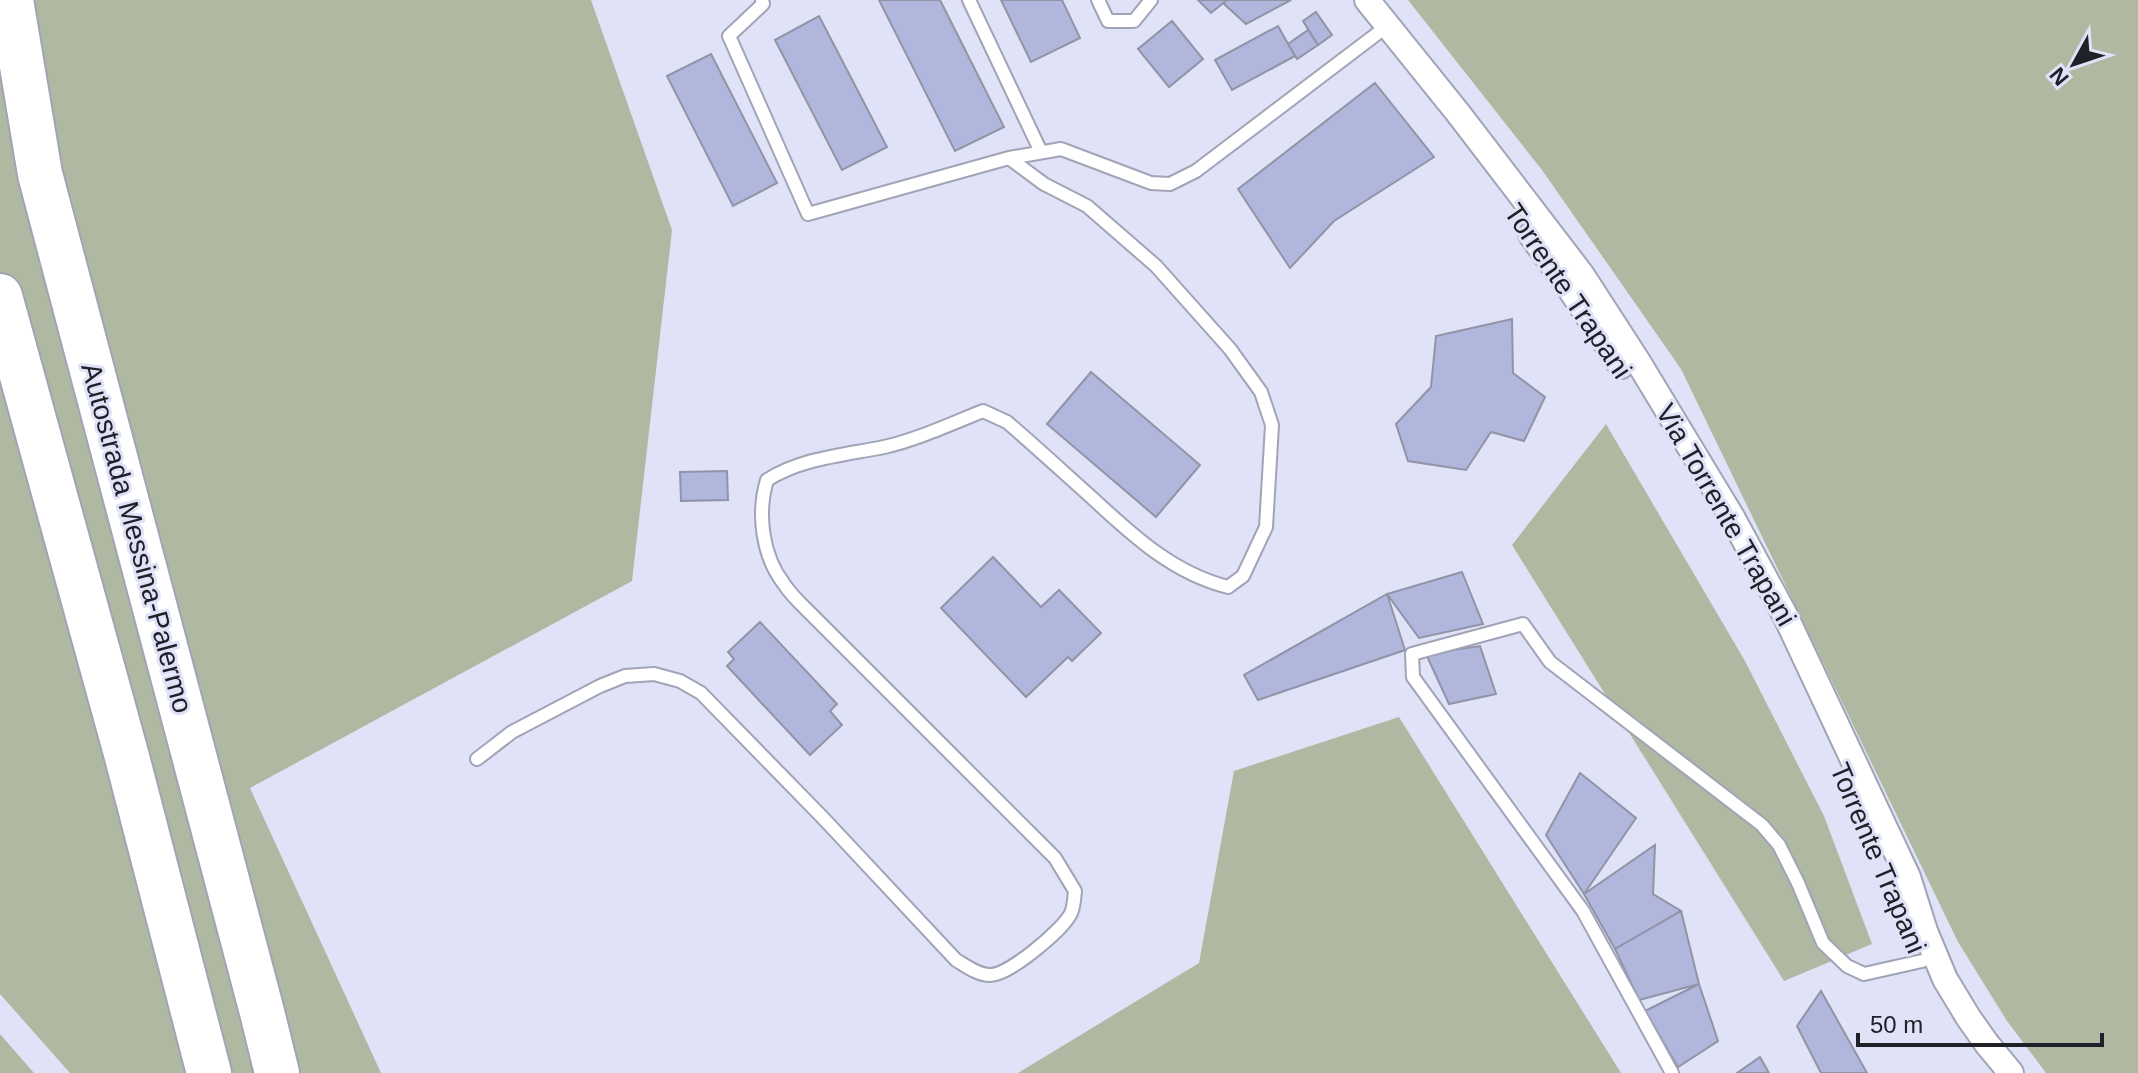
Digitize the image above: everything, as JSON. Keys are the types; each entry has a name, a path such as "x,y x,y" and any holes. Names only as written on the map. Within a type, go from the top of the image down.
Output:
{"highway":[{"name":"Autostrada Messina-Palermo","path":"11,0 40,174 277,1073"},
{"path":"0,296 127,757 209,1073"}],"street":[{"name":"Torrente Trapani","path":"1347,0 1378,33 1568,286 1719,526 1771,624 1888,869 1910,934 1936,992 1991,1073"},
{"name":"Via Torrente Trapani","path":"1367,0 1582,275 1732,517 1785,615 1908,877 1925,931 1945,979 1980,1035 2011,1073"}],"lane":[{"path":"762,0 763,4 729,36 808,214 1009,158 1061,149 1151,183 1170,184 1196,171 1378,33"},
{"path":"969,0 1041,152"},
{"path":"1098,0 1108,21 1134,21 1151,0"},
{"path":"477,759 512,732 625,676 654,674 680,681 701,693 956,960 970,969 992,975 1014,966 1051,937 1071,914 1075,891 1055,858 782,582 767,551 763,525 762,497 767,480 784,469 839,454 887,446 983,411 1007,422 1138,540 1168,561 1228,587 1243,576 1266,527 1272,425 1261,392 1230,349 1156,266 1087,206 1044,184 1009,158"},
{"path":"1672,1073 1583,911 1413,677 1412,654 1523,624 1550,662 1762,825 1779,845 1823,943 1847,966 1864,974 1922,961"}],"green space":[{"path":"0,0 591,0 672,230 632,581 250,788 381,1073 70,1073 0,994"},
{"path":"1408,0 2138,0 2138,1073 2046,1073 2007,1021 1958,942 1681,369 1542,170"},
{"path":"1606,424 1745,661 1824,816 1872,944 1784,981 1512,545"},
{"path":"1399,717 1621,1073 1018,1073 1199,963 1234,771"},
{"path":"0,1034 34,1073 0,1073"}],"building":[{"path":"879,0 940,0 1004,127 955,151"},
{"path":"1001,0 1062,0 1080,38 1031,62"},
{"path":"1198,0 1227,0 1211,13"},
{"path":"1227,0 1291,0 1246,24 1223,3"},
{"path":"1316,12 1332,35 1318,45 1303,21"},
{"path":"819,16 887,147 842,170 775,40"},
{"path":"1172,21 1203,59 1169,87 1138,49"},
{"path":"1278,26 1295,56 1232,90 1215,60"},
{"path":"1308,30 1318,45 1297,59 1288,44"},
{"path":"711,54 777,183 733,206 667,76"},
{"path":"1375,83 1434,157 1334,221 1290,268 1238,189"},
{"path":"1512,319 1513,373 1545,397 1524,441 1491,432 1466,470 1408,461 1396,424 1431,387 1436,336"},
{"path":"1091,372 1200,465 1156,517 1047,424"},
{"path":"727,471 728,500 681,501 680,472"},
{"path":"993,557 1041,607 1059,590 1101,633 1072,661 1068,657 1026,697 941,608"},
{"path":"1462,572 1483,624 1419,638 1387,594"},
{"path":"1387,594 1405,650 1258,700 1244,675"},
{"path":"760,622 837,704 830,711 842,725 810,755 727,666 734,659 728,652"},
{"path":"1480,646 1496,694 1449,704 1426,654"},
{"path":"1580,773 1636,818 1584,894 1546,835"},
{"path":"1655,845 1653,894 1681,911 1615,949 1584,894"},
{"path":"1681,911 1699,984 1639,1000 1615,949"},
{"path":"1699,984 1718,1041 1678,1067 1645,1011"},
{"path":"1821,991 1867,1073 1821,1073 1797,1026"},
{"path":"1760,1057 1769,1073 1737,1073"}]}
